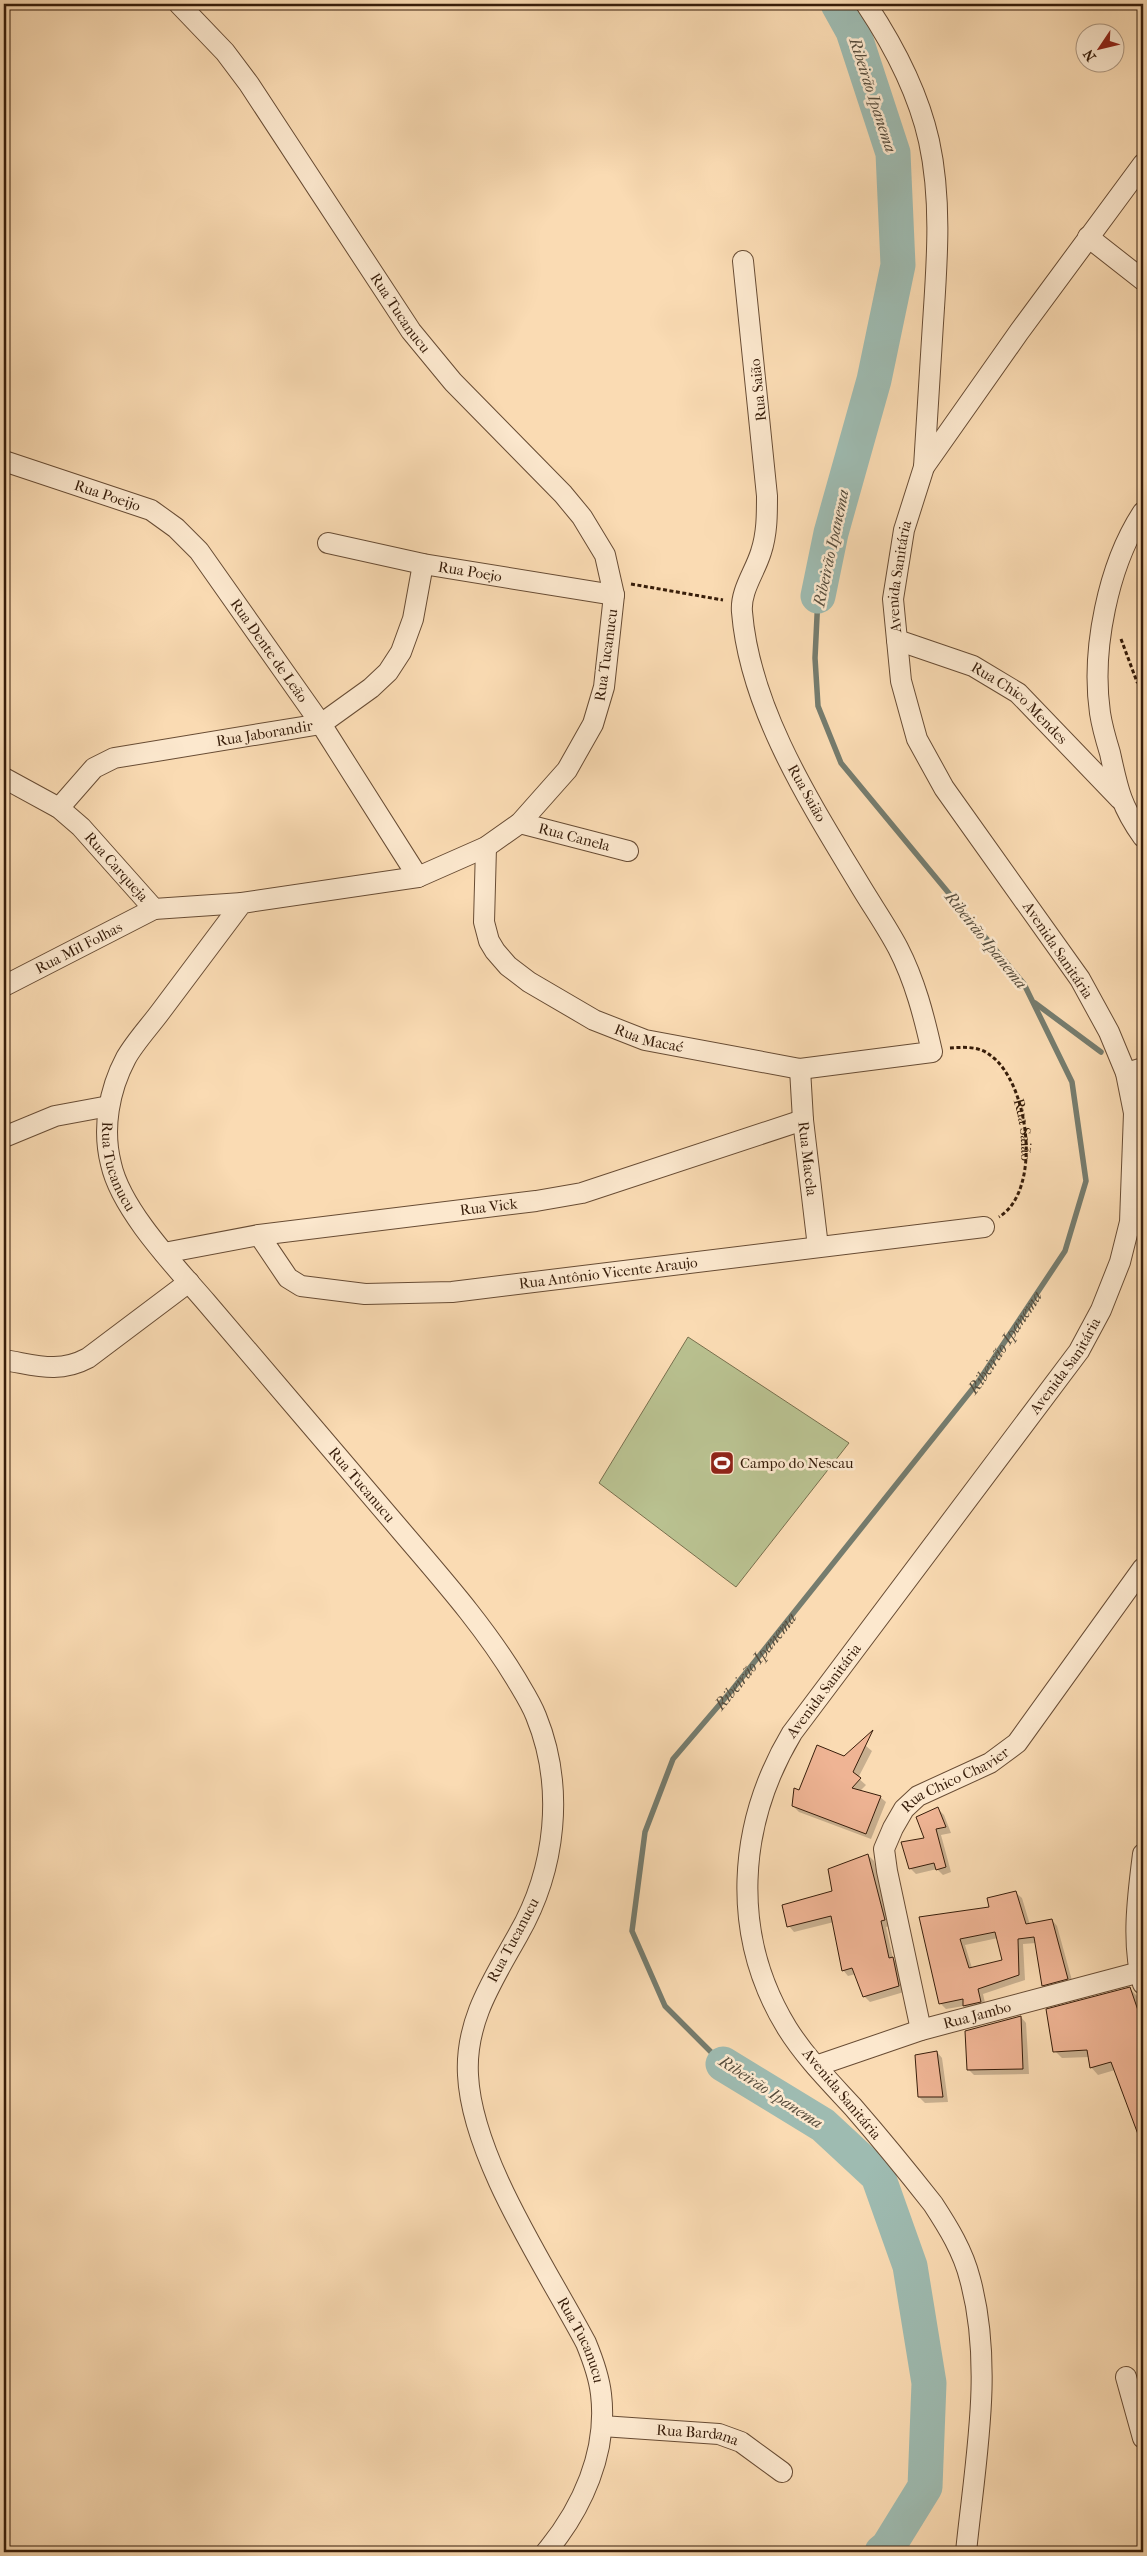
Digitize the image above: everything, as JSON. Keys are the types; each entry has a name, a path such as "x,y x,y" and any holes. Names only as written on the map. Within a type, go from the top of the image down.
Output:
{"street":[{"name":"Rua Tucanucu","path":"179,4 225,52 249,84 410,331 453,382 563,494 582,517 605,555 613,588 610,644 604,687 593,724 567,770 520,823 486,846 418,877 242,903 126,1058 109,1106 107,1140 111,1168 132,1208 188,1282 454,1592 506,1663 535,1712 548,1748 553,1777 553,1818 548,1854 539,1891 521,1931 487,1989 477,2014 469,2045 468,2077 474,2112 499,2180 586,2343 602,2395 602,2426 595,2461 576,2512 546,2552"},
{"path":"866,4 880,24 906,75 919,106 929,142 935,184 937,235 935,296 924,467"},
{"name":"Avenida Sanitária","path":"966,2552 982,2355 978,2316 970,2277 948,2226 933,2204 816,2066 788,2029 767,1991 754,1948 748,1908 748,1858 760,1800 782,1749 816,1698 1073,1359 1101,1310 1120,1262 1130,1222 1139,1112 1135,1071 1080,979 944,788 917,739 901,681 893,599 897,559 924,467 1088,237 1143,164"},
{"path":"1088,237 1143,280"},
{"name":"Rua Saião","path":"744,261 768,496 765,535 741,603 746,640 772,724 822,821 898,947 919,1000 932,1052"},
{"name":"Rua Poeijo","path":"4,461 151,510 176,528 199,551"},
{"path":"1143,512 1124,546 1106,598 1100,654 1100,714 1120,799 1143,837"},
{"name":"Rua Poejo","path":"328,543 424,564 613,588"},
{"name":"Rua Dente de Leão","path":"199,551 321,724 418,877"},
{"name":"Rua Jaborandir","path":"59,808 94,768 114,758 321,724 372,688 388,672 401,652 414,619 424,564"},
{"name":"Rua Chico Mendes","path":"897,640 973,666 1018,692 1120,799"},
{"name":"Rua Carqueja","path":"4,778 59,808 81,827 154,909 242,903"},
{"path":"1120,799 1143,812"},
{"name":"Rua Canela","path":"520,823 628,851"},
{"name":"Rua Macaé","path":"486,846 486,933 501,959 529,982 594,1020 630,1035 667,1045 800,1069 932,1052"},
{"name":"Rua Mil Folhas","path":"4,986 154,909"},
{"name":"Rua Macela","path":"800,1069 802,1120 818,1247"},
{"path":"4,1137 55,1116 109,1106"},
{"name":"Rua Vick","path":"164,1252 259,1235 536,1201 582,1193 802,1120"},
{"name":"Rua Antônio Vicente Araujo","path":"259,1235 276,1262 295,1283 315,1289 381,1294 452,1292 984,1227"},
{"path":"4,1360 53,1369 73,1366 88,1358 188,1282"},
{"name":"Rua Chico Chavier","path":"921,2030 887,1871 884,1849 893,1828 904,1809 918,1796 990,1763 1017,1743 1143,1568"},
{"path":"1141,1978 1137,1904 1143,1854"},
{"name":"Rua Jambo","path":"816,2066 921,2030 1141,1978"},
{"path":"1126,2377 1143,2438"},
{"name":"Rua Bardana","path":"602,2426 719,2434 741,2442 782,2472"}],"path":[{"path":"613,588 741,603"},
{"path":"1120,636 1137,682 1143,683"},
{"name":"Rua Saião","path":"932,1052 964,1047 978,1049 990,1054 1013,1082 1020,1102 1026,1164 1022,1188 1006,1213 984,1227"}],"green space":[{"name":"Campo do Nescau","path":"688,1337 849,1443 736,1587 599,1483"}],"building":[{"path":"873,1730 853,1772 861,1778 852,1788 881,1796 866,1834 792,1806 794,1788 799,1790 817,1745 844,1756"},
{"path":"938,1807 946,1827 936,1829 946,1867 936,1870 934,1863 909,1869 901,1842 924,1838 916,1817"},
{"path":"868,1854 885,1920 881,1921 889,1958 893,1957 899,1986 863,1997 852,1968 842,1971 831,1916 787,1927 782,1905 832,1891 828,1869"},
{"path":"1016,1891 1026,1924 1052,1919 1068,1979 1042,1986 1034,1937 1018,1939 1019,1975 978,1989 981,2002 963,2006 963,1999 939,2004 919,1917 989,1907 987,1898","holes":["995,1932 1002,1960 969,1968 960,1939"]},
{"path":"1130,1987 1143,2025 1142,2145 1111,2062 1090,2068 1087,2050 1053,2052 1046,2009"},
{"path":"1021,2016 1023,2069 967,2070 965,2031"},
{"path":"937,2051 943,2097 918,2097 915,2055"}],"waterway":[{"name":"Ribeirão Ipanema","path":"818,596 831,533 874,380 898,265 893,153 853,31 838,4"},
{"name":"Ribeirão Ipanema","path":"723,2064 665,2006 632,1931 645,1832 673,1759 732,1690 978,1382 1065,1251 1086,1181 1072,1082 1024,984 841,763 818,706 815,658 818,596"},
{"path":"1035,1003 1101,1052"},
{"name":"Ribeirão Ipanema","path":"723,2064 823,2125 878,2176 910,2266 929,2383 925,2487 888,2547 882,2552"}],"place":[{"name":"Campo do Nescau","path":"722,1463"}]}
